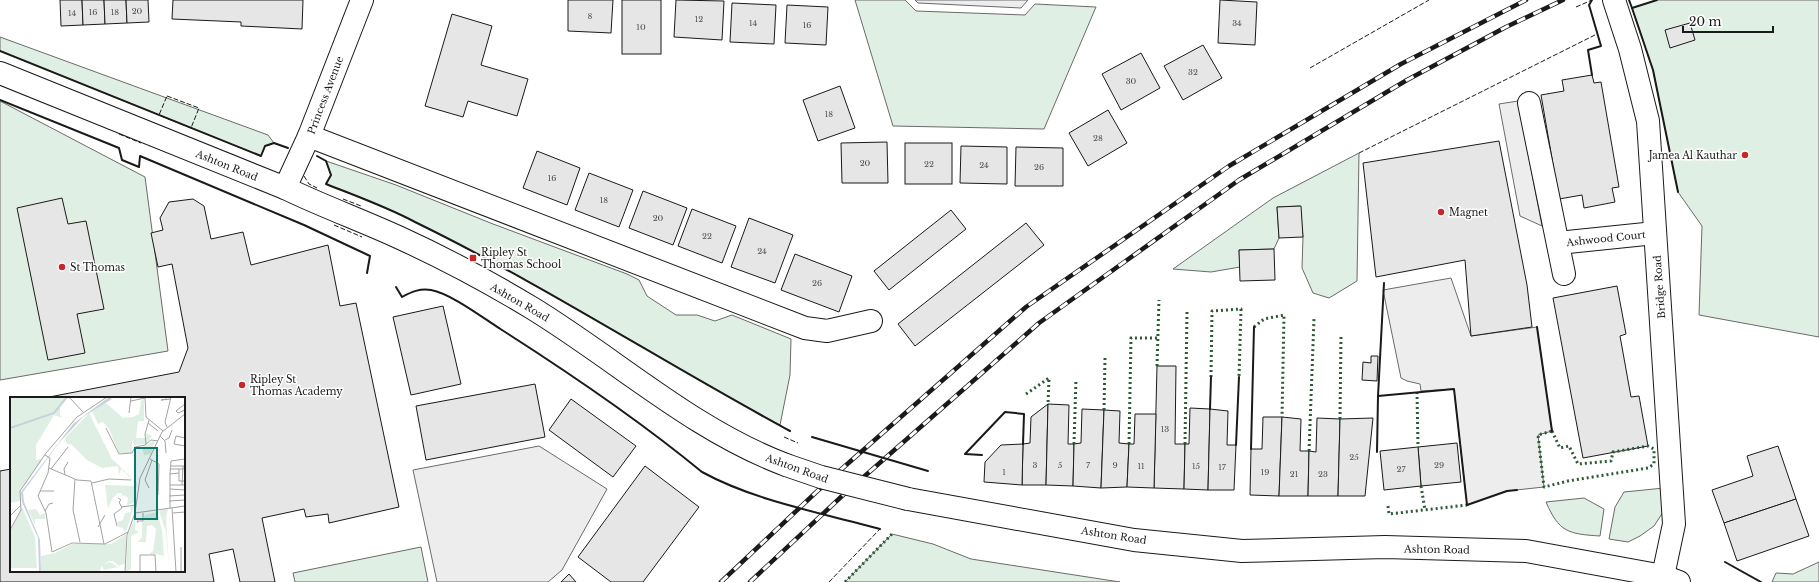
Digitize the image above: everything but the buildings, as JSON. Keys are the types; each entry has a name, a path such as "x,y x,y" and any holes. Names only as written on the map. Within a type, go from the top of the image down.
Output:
{"main road":[{"name":"Princess Avenue","path":"285,188 309,136 362,0"},
{"name":"Bridge Road","path":"1614,0 1630,49 1648,121 1654,233 1674,524 1671,579"},
{"name":"Ashton Road","path":"0,73 285,188 325,207 398,237 466,271 571,332 711,429 736,444 786,465 836,482 908,499 990,515 1149,541 1242,551 1385,547 1526,551 1671,579"},
{"path":"1529,103 1564,274"},
{"path":"309,136 805,328 827,331 871,321"},
{"name":"Ashwood Court","path":"1558,244 1654,233"}],"green space":[{"path":"855,0 905,0 916,11 1025,15 1035,4 1096,7 1044,129 893,126"},
{"name":"Jamea Al Kauthar","path":"1657,0 1819,0 1819,337 1699,315 1702,226 1678,192 1653,70 1632,8"},
{"path":"0,37 268,135 274,143 265,146 261,156 0,51"},
{"path":"0,101 145,177 168,351 0,380"},
{"path":"1359,153 1357,281 1329,298 1313,293 1302,268 1303,237 1300,206 1277,207 1279,238 1274,249 1239,250 1240,267 1211,272 1173,269 1273,198"},
{"path":"326,161 396,185 493,224 627,274 639,280 647,296 676,315 697,315 715,321 732,315 791,339 790,375 780,425 508,270 394,211 326,184 331,175"},
{"path":"1664,488 1665,509 1654,526 1628,542 1609,539 1615,507 1624,492"},
{"path":"1584,498 1604,509 1600,536 1580,534 1566,530 1555,520 1546,502"},
{"path":"892,534 933,544 971,559 1120,582 845,582"},
{"path":"421,547 428,582 295,582 293,573"},
{"path":"1819,562 1819,582 1772,582 1776,573 1793,574"}],"shaded area":[{"path":"915,0 1028,0 1021,8 918,3"},
{"path":"1518,101 1542,226 1520,216 1499,104"},
{"path":"1451,278 1471,336 1537,327 1552,431 1538,435 1544,487 1507,491 1467,505 1454,389 1421,391 1420,384 1401,378 1383,290"},
{"path":"539,446 607,489 562,570 548,582 437,582 413,470"}],"railway":[{"path":"721,582 828,481 1026,307 1229,166 1401,64 1526,0"},
{"path":"750,582 842,496 1039,323 1239,180 1407,80 1506,27 1563,0"}],"hedge":[{"path":"1157,366 1159,300"},
{"path":"1211,377 1212,311 1241,309 1239,377"},
{"path":"1185,444 1187,311"},
{"path":"1254,327 1264,319 1284,315 1282,417"},
{"path":"1309,451 1314,319"},
{"path":"1340,419 1341,335"},
{"path":"1129,444 1131,338 1158,338"},
{"path":"1104,410 1105,358"},
{"path":"1026,394 1049,378 1048,404"},
{"path":"1074,444 1076,379"},
{"path":"1417,392 1418,447"},
{"path":"1552,431 1560,448 1569,446 1578,464 1611,461 1613,452 1648,446 1654,449 1654,464 1648,468 1568,481 1544,487 1538,435 1552,431"},
{"path":"1421,486 1425,510"},
{"path":"1388,506 1389,514 1467,505"},
{"path":"845,582 892,534"}],"fence":[{"path":"1310,68 1429,0"},
{"path":"1576,7 1592,0"},
{"path":"1359,153 1597,34"},
{"path":"167,96 199,108 191,128 159,115 167,96"},
{"path":"119,134 141,143"},
{"path":"304,176 309,184 317,188"},
{"path":"343,199 361,206"},
{"path":"334,225 362,237"},
{"path":"784,437 798,443"},
{"path":"829,582 880,529"}],"wall":[{"path":"1592,0 1589,5 1601,46 1588,50 1592,75"},
{"path":"1629,0 1632,8"},
{"path":"1657,0 1632,8 1653,70 1678,192"},
{"path":"0,51 261,156 265,146 274,143 288,148"},
{"path":"0,100 119,148 122,160 139,167 140,156 304,225 370,256 367,273"},
{"path":"317,156 326,161 331,175 326,184 394,211 463,246 790,431"},
{"path":"1377,452 1378,396 1384,283"},
{"path":"396,287 402,297 416,291 431,290 448,296 467,307 554,363 604,398 654,434 702,472 722,482 766,499 880,529"},
{"path":"1251,449 1254,327"},
{"path":"1537,327 1552,431"},
{"path":"1210,409 1211,377"},
{"path":"1236,445 1239,377"},
{"path":"1378,396 1454,389 1467,505 1507,491 1517,490"},
{"path":"982,455 965,454 1005,412 1024,414 1023,444"},
{"path":"812,437 928,471"},
{"path":"1725,562 1761,582"}],"place":[{"name":"Jamea Al Kauthar","path":"1745,155"},
{"name":"Magnet","path":"1441,212"},
{"name":"Ripley St Thomas School","path":"473,258"},
{"name":"St Thomas","path":"62,267"},
{"name":"Ripley St Thomas Academy","path":"242,385"}]}
